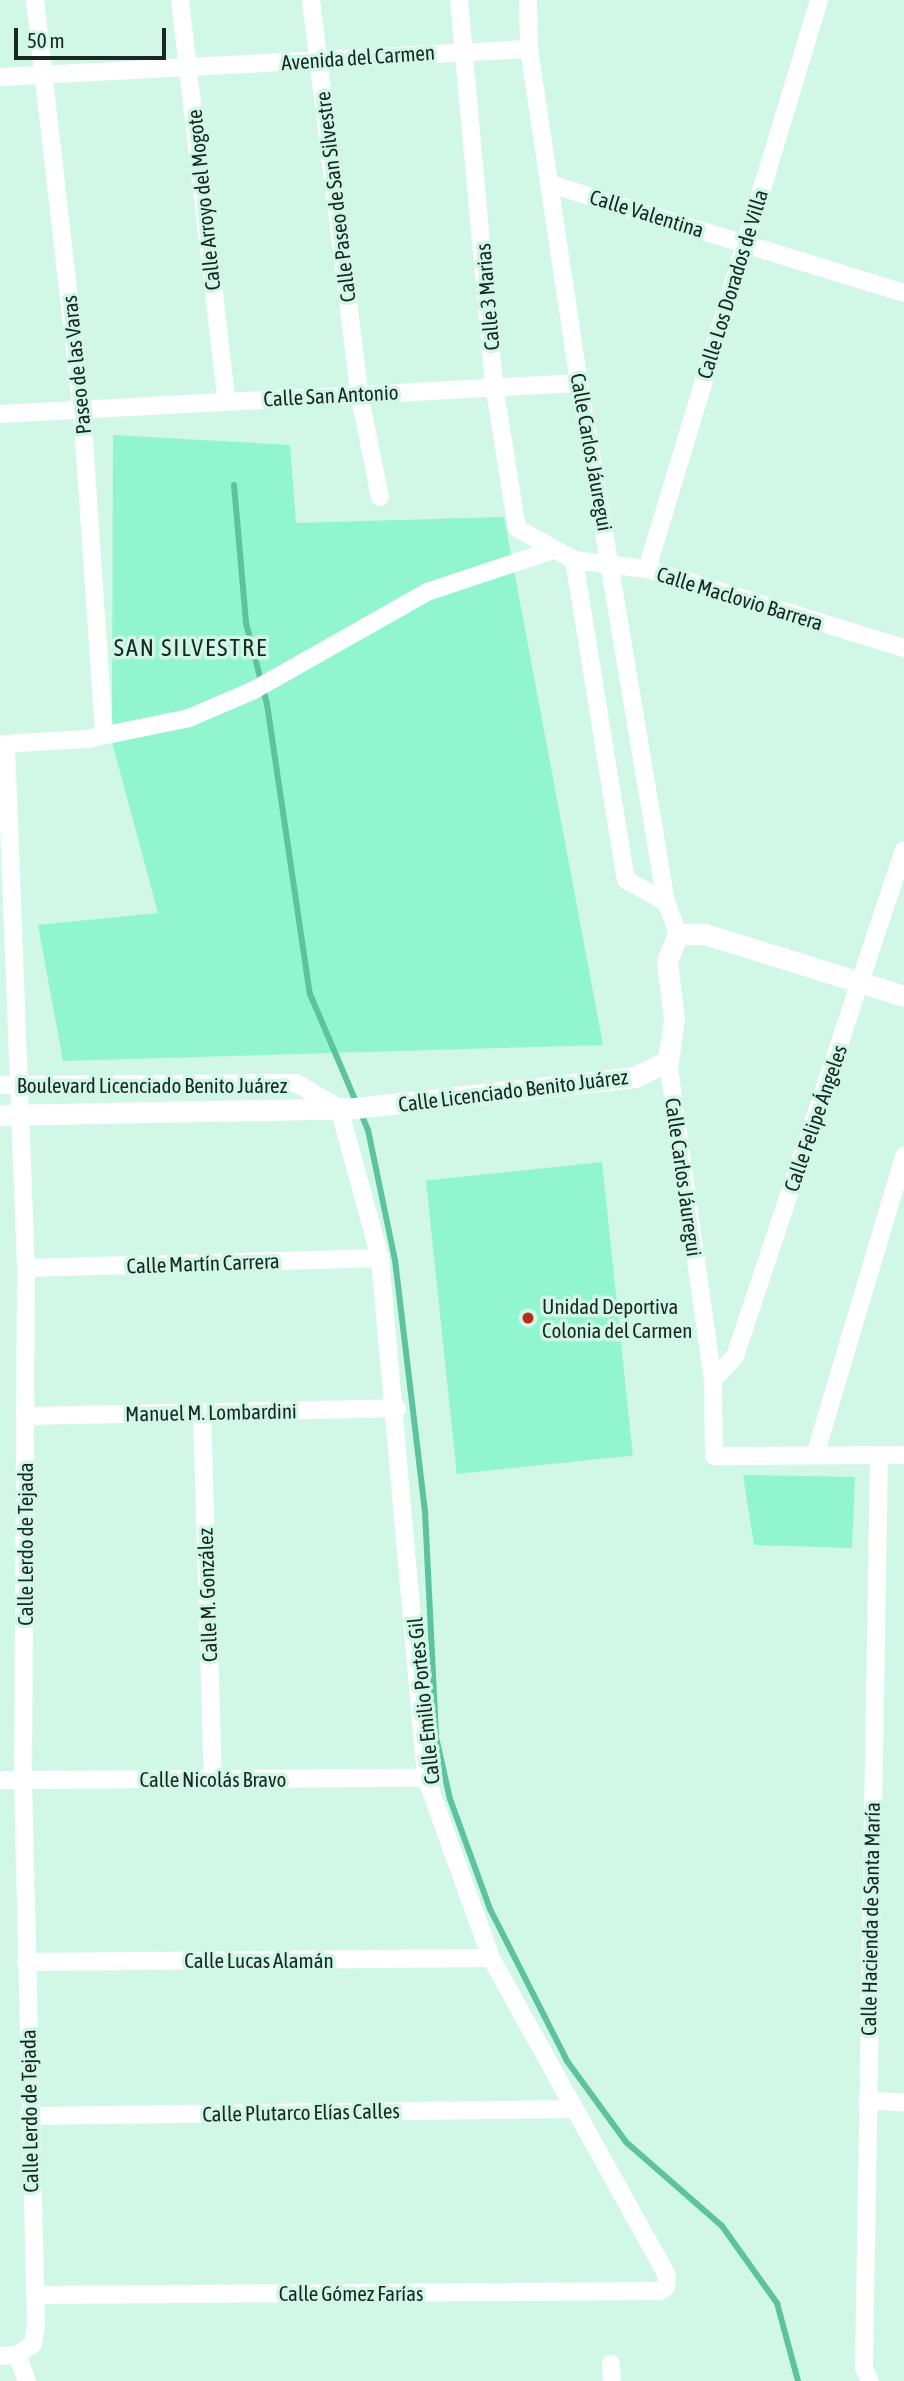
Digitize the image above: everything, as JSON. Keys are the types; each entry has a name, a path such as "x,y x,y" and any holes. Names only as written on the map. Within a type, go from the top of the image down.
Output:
{"street":[{"name":"Paseo de las Varas","path":"35,0 82,411 104,732"},
{"name":"Calle Arroyo del Mogote","path":"180,0 226,400"},
{"name":"Calle Paseo de San Silvestre","path":"312,0 359,393 380,497"},
{"name":"Calle 3 Marias","path":"459,0 466,50 494,385 517,528 550,551 574,560"},
{"name":"Calle Carlos Jáuregui","path":"528,0 529,50 579,383 666,902 678,934 667,961 674,1019 668,1061 713,1380 714,1457 815,1455"},
{"name":"Calle Los Dorados de Villa","path":"647,569 819,0"},
{"name":"Avenida del Carmen","path":"0,77 319,62 466,50 529,50"},
{"name":"Calle Valentina","path":"550,184 904,293"},
{"name":"Calle San Antonio","path":"0,414 494,385 579,383"},
{"path":"3,744 88,739 104,732 189,718 254,690 427,592 550,551"},
{"name":"Calle Maclovio Barrera","path":"574,560 647,569 904,648"},
{"path":"574,560 626,880 666,902"},
{"name":"Calle Lerdo de Tejada","path":"3,744 9,1115 26,1268 23,1780 28,2116 35,2295 33,2344 8,2356"},
{"name":"Calle Felipe Ángeles","path":"713,1380 735,1356 904,850"},
{"path":"678,934 705,934 904,996"},
{"name":"Calle Licenciado Benito Juárez","path":"347,1108 635,1077 668,1061"},
{"name":"Boulevard Licenciado Benito Juárez","path":"8,1085 296,1083 347,1108"},
{"name":"Boulevard Licenciado Benito Juárez","path":"9,1115 347,1108"},
{"name":"Calle Emilio Portes Gil","path":"347,1108 380,1258 397,1408 426,1778 491,1958 667,2275 666,2287"},
{"path":"904,1156 815,1455 904,1455"},
{"name":"Calle Martín Carrera","path":"26,1268 380,1258"},
{"name":"Manuel M. Lombardini","path":"25,1416 397,1408"},
{"name":"Calle M. González","path":"202,1413 213,1778"},
{"name":"Calle Hacienda de Santa María","path":"870,2381 864,2368 879,1455"},
{"name":"Calle Nicolás Bravo","path":"0,1780 426,1778"},
{"name":"Calle Lucas Alamán","path":"26,1962 491,1958"},
{"path":"867,2101 904,2102"},
{"name":"Calle Plutarco Elías Calles","path":"28,2116 573,2109"},
{"name":"Calle Gómez Farías","path":"35,2295 666,2287"},
{"path":"8,2356 27,2381"}],"green space":[{"path":"113,435 290,445 296,523 504,517 603,1045 63,1061 38,925 158,913 112,742"},
{"name":"Unidad Deportiva Colonia del Carmen","path":"602,1162 633,1455 457,1474 426,1181"},
{"path":"743,1475 855,1477 852,1548 754,1545"}],"waterway":[{"path":"234,485 246,623 267,704 310,994 368,1130 395,1260 425,1511 436,1737 450,1799 490,1909 567,2061 626,2142 722,2226 777,2303 798,2381"}],"place":[{"name":"Unidad Deportiva Colonia del Carmen","path":"528,1318"}],"district":[{"name":"SAN SILVESTRE","path":"191,648"}]}
